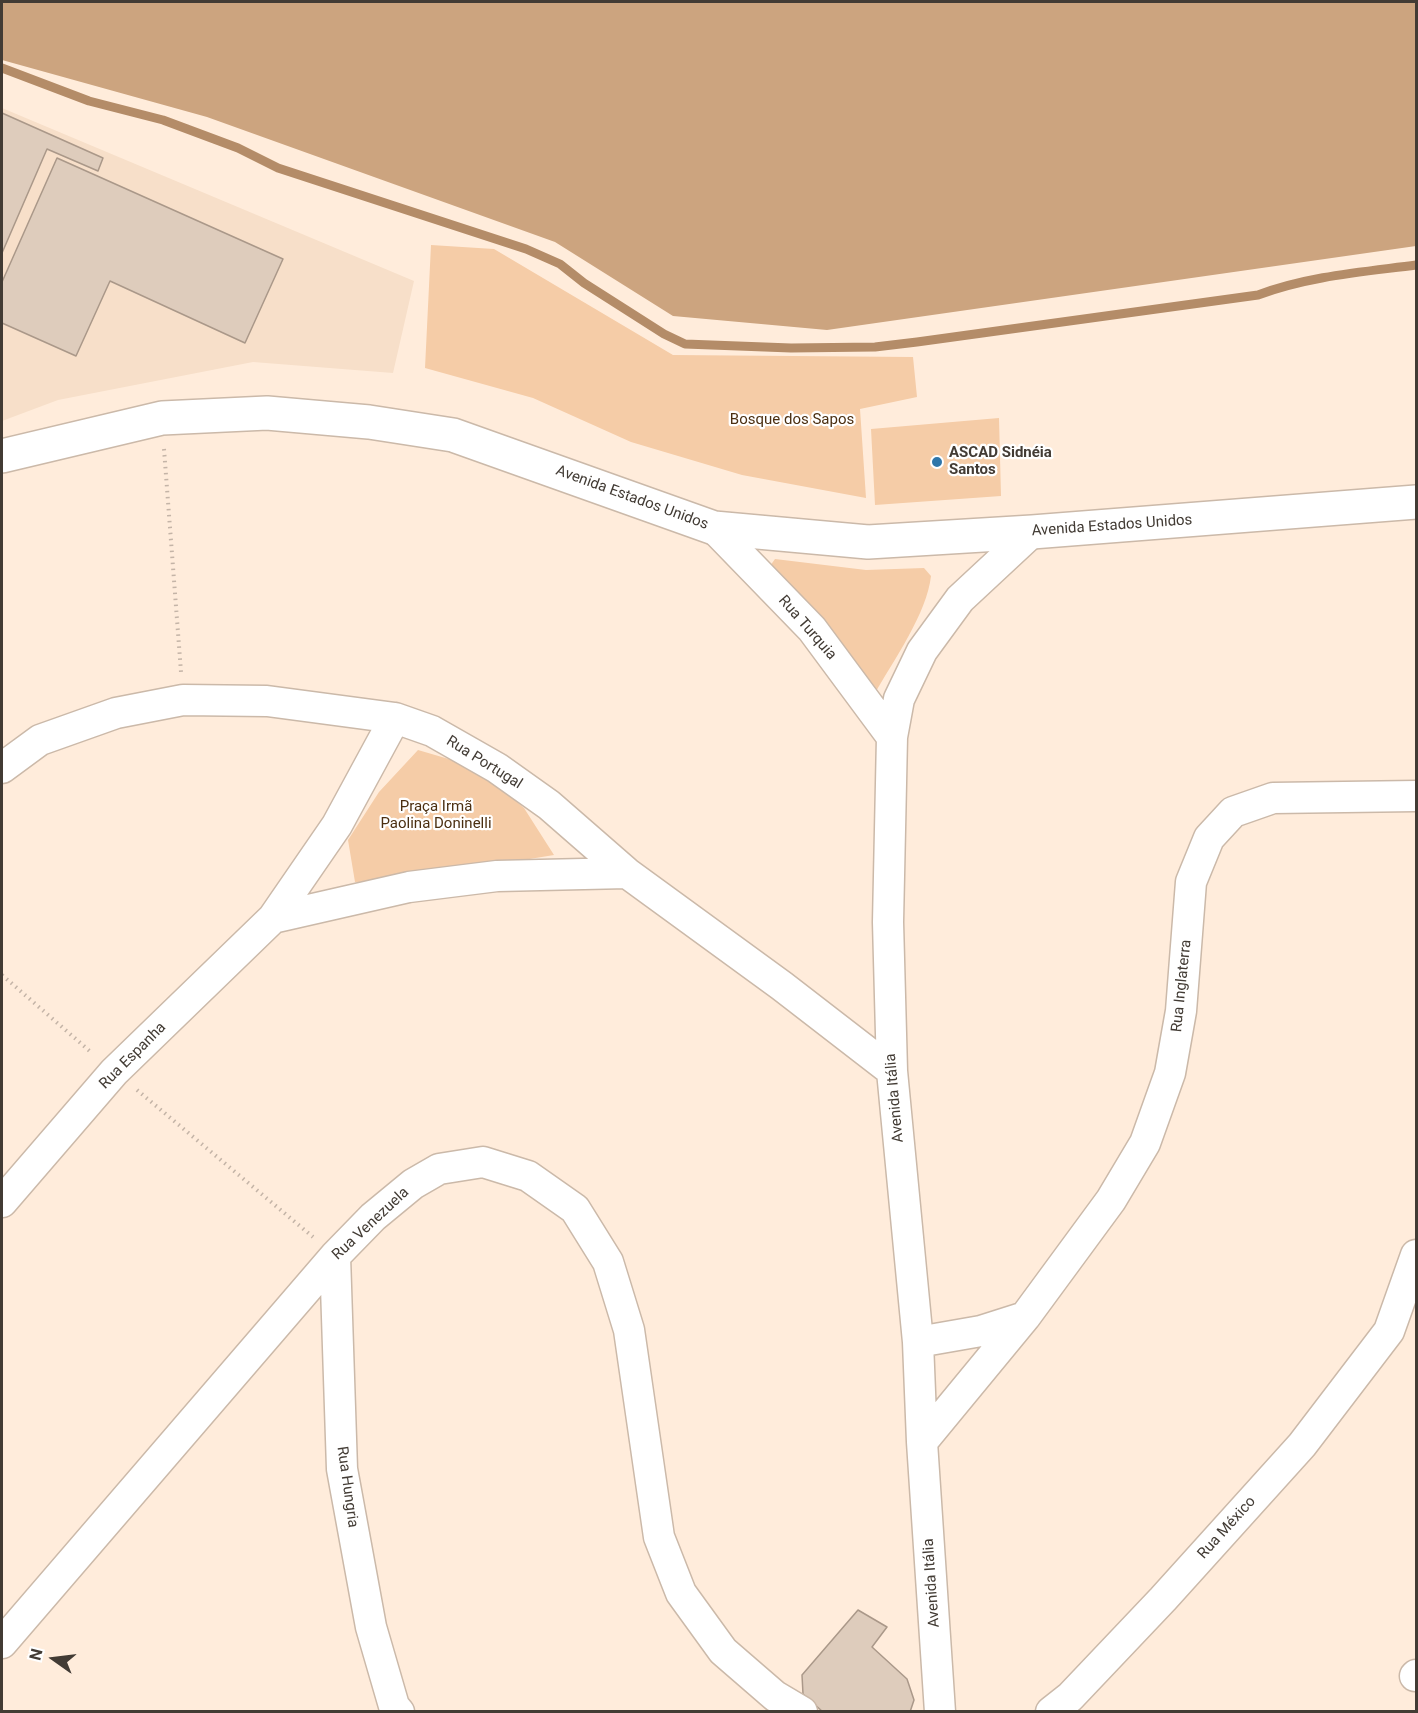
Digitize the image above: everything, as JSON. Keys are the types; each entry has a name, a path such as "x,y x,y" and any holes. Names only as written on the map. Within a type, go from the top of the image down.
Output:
{"street":[{"name":"Avenida Estados Unidos","path":"2,456 162,418 267,413 369,422 453,435 714,528 868,542 1032,532 1416,502"},
{"name":"Rua Turquia","path":"714,528 812,629 892,737"},
{"name":"Avenida Itália","path":"940,1712 922,1442 918,1342 892,1071 888,922 892,737 899,699 922,651 960,599 1032,532"},
{"name":"Rua Portugal","path":"2,768 40,740 116,713 183,700 267,701 395,718 432,731 497,768 549,806 627,873 782,986 892,1071"},
{"name":"Rua Espanha","path":"2,1202 114,1072 273,918 337,825 395,718"},
{"name":"Rua Inglaterra","path":"922,1442 1025,1317 1111,1200 1145,1143 1170,1073 1181,1011 1191,882 1209,838 1233,812 1273,798 1416,796"},
{"path":"273,918 420,886 497,876 627,873"},
{"name":"Rua Venezuela","path":"2,1643 335,1256 373,1217 413,1184 439,1169 483,1162 528,1176 575,1209 608,1262 629,1330 659,1537 681,1593 723,1651 774,1696 802,1712"},
{"name":"Rua México","path":"1051,1712 1070,1697 1163,1599 1403,1329 1416,1255"},
{"name":"Rua Hungria","path":"335,1256 342,1469 371,1627 391,1710"},
{"path":"918,1342 962,1335 1025,1317"}],"path":[{"path":"162,418 183,700"},
{"path":"2,975 114,1072 335,1256"}],"shaded area":[{"path":"2,2 1416,2 1416,246 827,330 673,316 555,242 207,117 2,60"},
{"path":"2,108 414,281 393,373 253,362 58,400 2,421"}],"green space":[{"name":"Bosque dos Sapos","path":"431,245 494,249 673,355 913,357 917,397 860,409 866,498 742,475 631,442 533,398 425,368"},
{"name":"ASCAD Sidnéia Santos","path":"999,418 1001,496 875,505 871,429"},
{"path":"775,559 866,570 924,568 931,576 917,621 875,693 770,566"},
{"name":"Praça Irmã Paolina Doninelli","path":"418,750 476,767 524,808 554,855 395,881 355,882 348,840 379,792"}],"building":[{"path":"2,113 103,158 98,171 47,149 2,253"},
{"path":"57,158 283,259 245,343 110,281 76,356 2,323 2,282"},
{"path":"858,1610 887,1627 872,1647 907,1679 914,1700 910,1712 823,1712 803,1694 802,1675"}],"waterway":[{"path":"2,68 89,101 163,120 238,148 278,168 526,249 560,264 584,283 664,334 685,344 791,348 875,347 1258,295 1316,279 1416,265"}],"place":[{"name":"ASCAD Sidnéia Santos","path":"937,462"}]}
